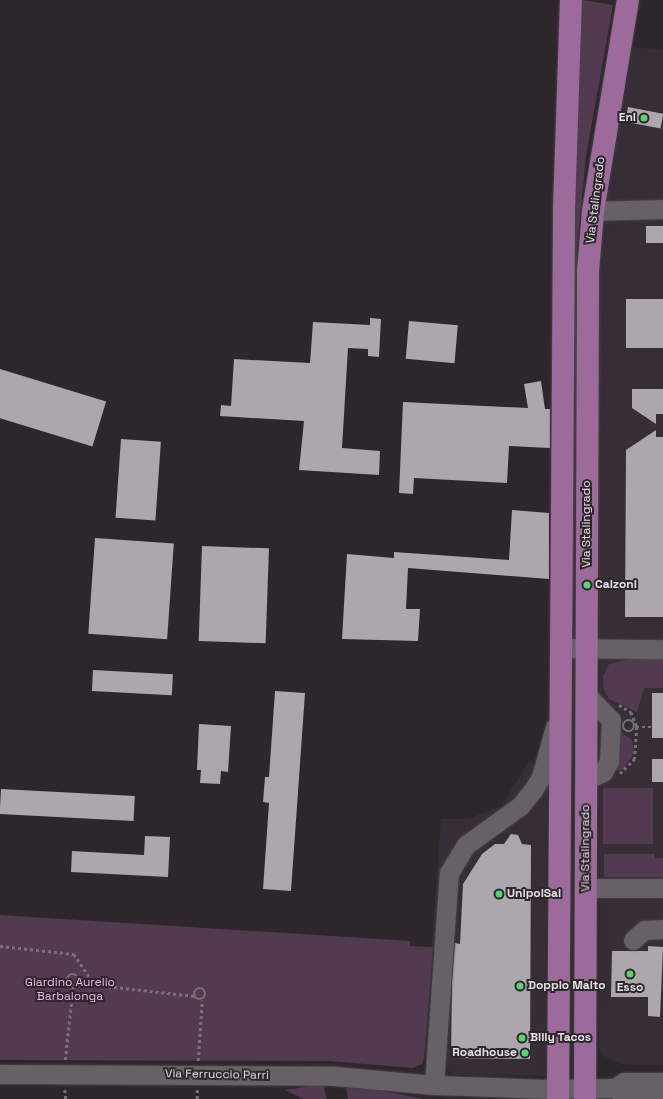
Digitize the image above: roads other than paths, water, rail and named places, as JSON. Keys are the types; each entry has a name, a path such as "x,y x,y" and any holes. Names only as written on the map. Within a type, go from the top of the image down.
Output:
{"main road":[{"name":"Via Stalingrado","path":"558,1094 562,701 564,210 571,0"},
{"name":"Via Stalingrado","path":"585,1094 588,271 593,211 628,0"}],"street":[{"path":"593,211 663,209"},
{"path":"562,648 663,649"},
{"path":"434,1085 449,873 466,845 520,806 533,790 550,749 562,701"},
{"path":"585,888 663,888"},
{"path":"633,940 644,930 663,929"},
{"name":"Via Ferruccio Parri","path":"0,1074 335,1076 558,1094 585,1094 615,1088"},
{"path":"663,1082 624,1082 615,1088 624,1096 663,1097"}],"place":[{"name":"Eni","path":"644,118"},
{"name":"Calzoni","path":"587,585"},
{"name":"UnipolSai","path":"499,894"},
{"name":"Esso","path":"630,974"},
{"name":"Doppio Malto","path":"520,986"},
{"name":"Billy Tacos","path":"522,1038"},
{"name":"Roadhouse","path":"525,1053"}],"park label":[{"name":"Giardino Aurelio Barbalonga","path":"70,990"}]}
